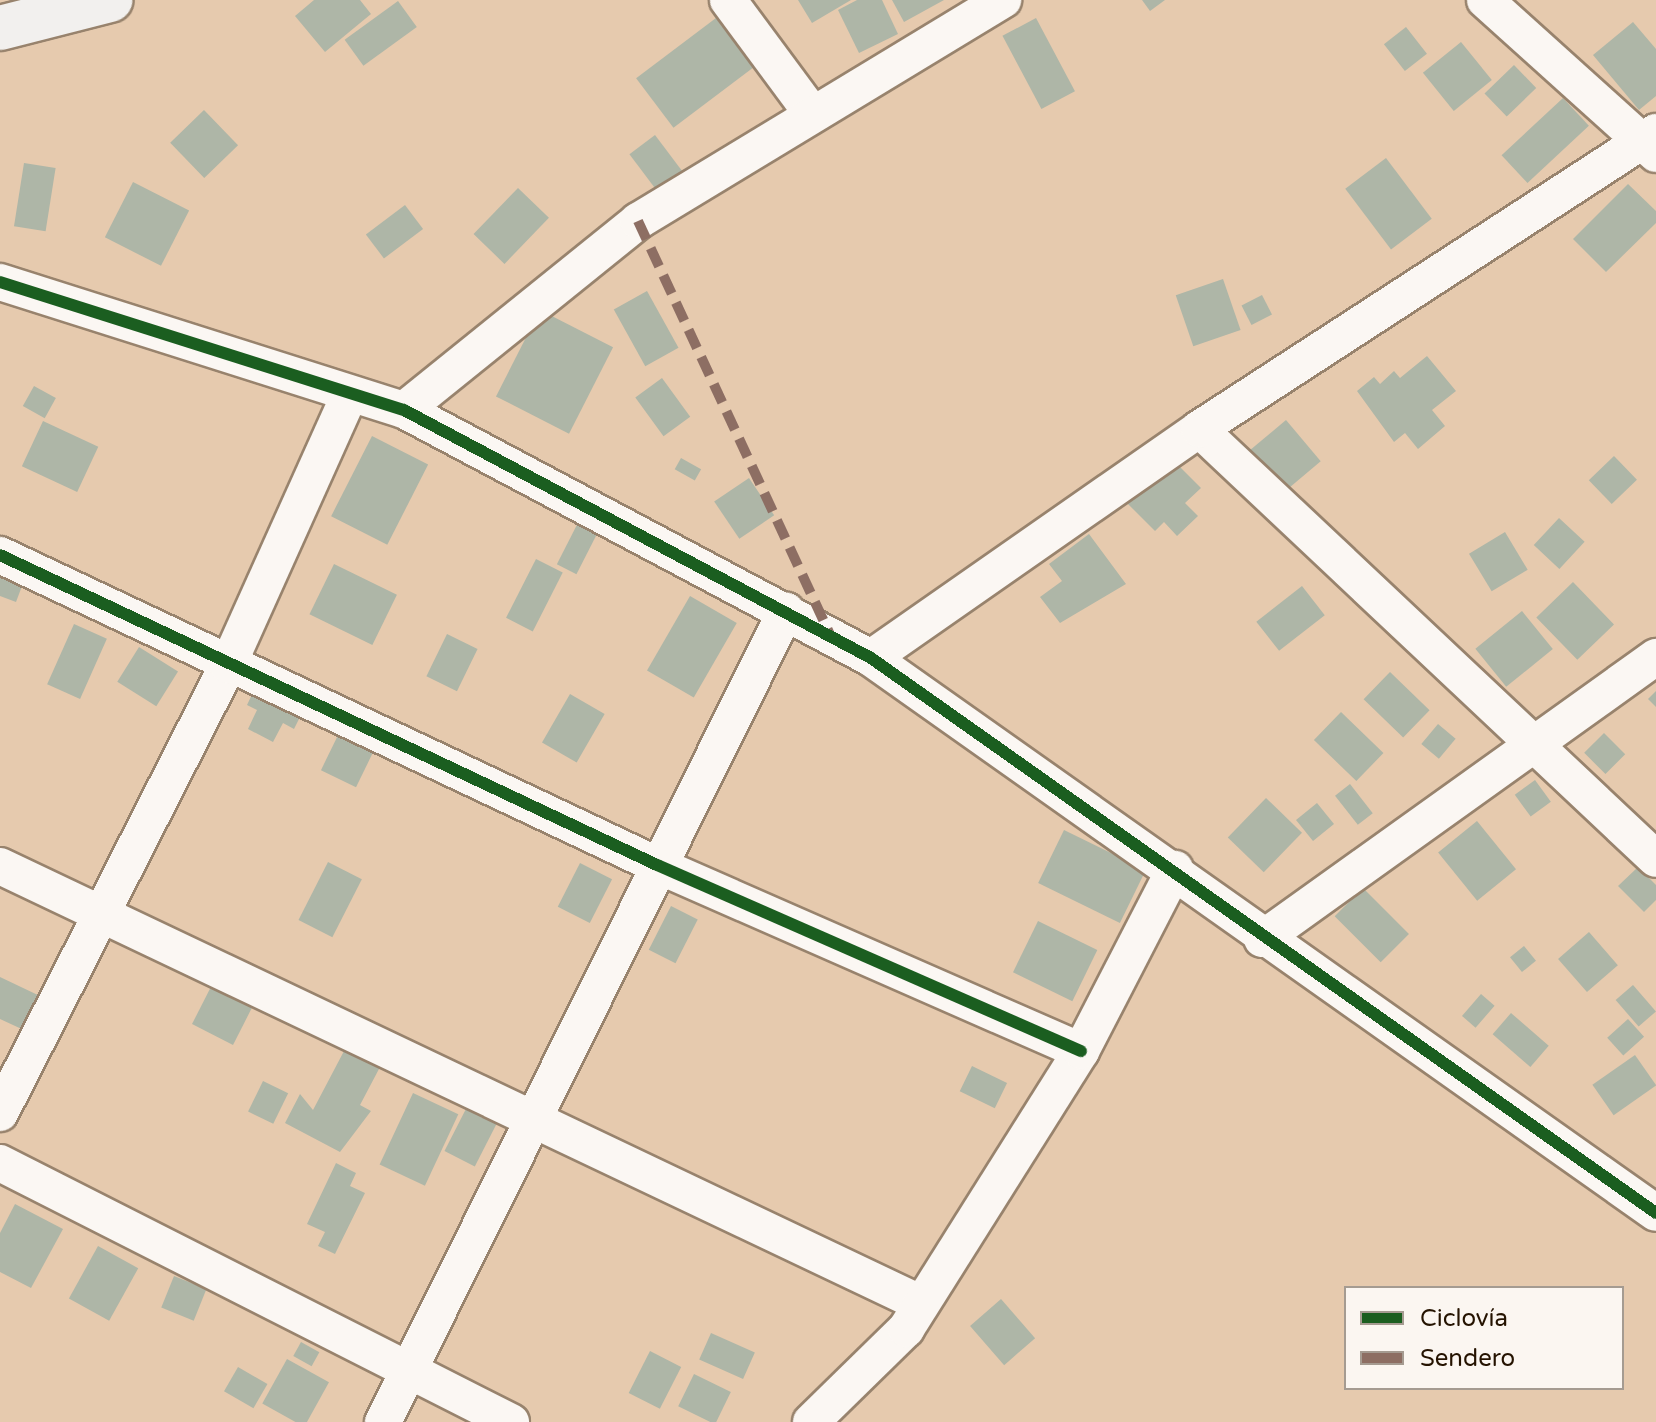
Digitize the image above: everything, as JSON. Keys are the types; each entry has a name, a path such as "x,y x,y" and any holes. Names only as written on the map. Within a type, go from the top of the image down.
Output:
{"street":[{"path":"0,28 110,0"},
{"path":"728,0 811,112"},
{"path":"404,410 638,221 811,112 1003,0"},
{"path":"871,658 1199,429 1652,142 1485,0"},
{"path":"0,282 349,396 404,410 871,658 1175,869 1262,939 1648,1198"},
{"path":"0,1113 228,665 349,396"},
{"path":"1199,429 1656,859"},
{"path":"0,555 657,865 1081,1051"},
{"path":"383,1422 657,865 786,611"},
{"path":"1262,939 1656,657"},
{"path":"0,866 100,917 920,1303"},
{"path":"811,1422 906,1329 1081,1051 1175,869"},
{"path":"0,1163 411,1367 511,1422"}],"building":[{"path":"314,0 360,0 371,14 325,52 295,16"},
{"path":"798,0 851,0 812,23"},
{"path":"857,0 882,0 898,34 859,53 838,10"},
{"path":"892,0 944,0 904,22"},
{"path":"1142,0 1165,0 1150,11"},
{"path":"398,1 417,27 363,66 345,40"},
{"path":"716,18 753,68 673,128 636,78"},
{"path":"1036,18 1075,91 1041,109 1002,36"},
{"path":"1633,22 1656,49 1656,96 1639,110 1593,55"},
{"path":"1406,27 1427,54 1405,71 1384,44"},
{"path":"1461,42 1492,80 1454,111 1423,73"},
{"path":"1514,65 1536,88 1507,116 1485,93"},
{"path":"1563,98 1589,126 1527,183 1502,155"},
{"path":"204,110 238,145 204,178 170,143"},
{"path":"655,135 683,172 657,191 629,154"},
{"path":"1386,158 1432,219 1391,249 1345,189"},
{"path":"24,163 56,168 46,231 14,226"},
{"path":"133,182 189,211 161,266 105,237"},
{"path":"1628,184 1656,211 1656,223 1606,272 1573,239"},
{"path":"518,188 549,218 504,264 474,234"},
{"path":"405,205 423,229 384,258 366,234"},
{"path":"1223,279 1241,330 1193,346 1176,295"},
{"path":"647,291 679,348 645,366 614,309"},
{"path":"1262,295 1272,315 1251,325 1242,305"},
{"path":"540,310 613,347 569,434 496,396"},
{"path":"1427,356 1456,391 1432,410 1445,426 1418,449 1405,433 1394,442 1357,391 1374,377 1380,384 1394,371 1400,378"},
{"path":"662,378 690,417 664,436 635,397"},
{"path":"34,386 56,398 45,418 23,406"},
{"path":"1286,420 1321,461 1279,497 1244,455"},
{"path":"43,421 98,447 77,492 22,466"},
{"path":"372,436 428,465 387,545 331,516"},
{"path":"1614,456 1637,480 1612,504 1589,480"},
{"path":"681,458 701,469 695,481 675,469"},
{"path":"1175,462 1201,488 1185,503 1198,516 1177,536 1164,522 1155,531 1124,500"},
{"path":"749,478 774,515 739,539 714,501"},
{"path":"585,509 605,519 576,574 557,564"},
{"path":"1559,518 1585,542 1559,569 1534,545"},
{"path":"1505,532 1528,570 1492,591 1469,554"},
{"path":"1089,534 1126,584 1060,623 1040,597 1062,581 1049,564"},
{"path":"0,559 28,570 16,602 0,596"},
{"path":"536,559 563,573 533,631 506,618"},
{"path":"334,564 397,595 372,645 309,614"},
{"path":"1573,582 1614,624 1577,660 1536,617"},
{"path":"1302,586 1325,615 1279,651 1256,622"},
{"path":"690,596 737,623 694,697 647,670"},
{"path":"1522,611 1553,649 1506,687 1475,649"},
{"path":"74,624 107,639 80,699 47,684"},
{"path":"447,634 478,649 457,691 426,676"},
{"path":"139,647 178,671 156,706 117,682"},
{"path":"1390,672 1430,710 1403,738 1364,699"},
{"path":"256,686 304,709 294,729 283,723 273,742 248,729 257,710 247,705"},
{"path":"1656,691 1656,707 1648,699"},
{"path":"570,694 605,714 577,762 542,742"},
{"path":"1341,712 1383,753 1356,781 1314,740"},
{"path":"1438,724 1456,739 1439,759 1421,744"},
{"path":"342,727 377,744 356,787 321,770"},
{"path":"1604,733 1625,754 1605,774 1584,753"},
{"path":"1535,780 1551,802 1531,817 1515,795"},
{"path":"1350,784 1373,813 1358,825 1335,796"},
{"path":"1266,798 1302,833 1264,872 1228,838"},
{"path":"1317,803 1334,824 1313,841 1296,820"},
{"path":"1477,821 1516,869 1477,901 1438,852"},
{"path":"1064,830 1146,870 1120,923 1038,883"},
{"path":"328,862 362,879 332,937 298,920"},
{"path":"580,863 612,879 590,923 558,907"},
{"path":"1638,867 1656,885 1656,900 1644,912 1618,886"},
{"path":"1363,888 1409,934 1381,962 1335,916"},
{"path":"671,906 698,920 675,963 649,950"},
{"path":"1038,921 1097,950 1072,1001 1013,972"},
{"path":"1589,932 1618,965 1587,992 1558,959"},
{"path":"1524,946 1536,961 1522,972 1510,957"},
{"path":"217,975 258,996 233,1045 192,1024"},
{"path":"0,977 42,997 26,1031 0,1019"},
{"path":"1633,985 1656,1011 1639,1027 1616,1000"},
{"path":"1481,994 1495,1006 1476,1028 1462,1016"},
{"path":"1511,1013 1549,1046 1530,1067 1493,1034"},
{"path":"1628,1019 1644,1037 1623,1056 1607,1038"},
{"path":"354,1032 389,1050 360,1105 371,1111 340,1152 285,1123 300,1094 313,1110"},
{"path":"1635,1055 1656,1085 1614,1115 1592,1085"},
{"path":"972,1066 1007,1083 995,1108 960,1091"},
{"path":"263,1081 288,1093 273,1124 248,1112"},
{"path":"413,1093 458,1114 425,1186 380,1165"},
{"path":"469,1103 499,1118 475,1167 444,1151"},
{"path":"336,1163 356,1173 350,1186 365,1193 335,1254 318,1246 325,1232 307,1224"},
{"path":"15,1204 63,1229 31,1288 0,1272 0,1233"},
{"path":"98,1246 138,1268 109,1321 69,1298"},
{"path":"174,1276 206,1289 194,1321 161,1308"},
{"path":"1001,1299 1035,1338 1004,1365 970,1326"},
{"path":"711,1333 755,1353 743,1379 699,1359"},
{"path":"301,1342 319,1352 312,1366 293,1356"},
{"path":"650,1351 681,1367 660,1409 629,1393"},
{"path":"287,1359 329,1382 307,1422 295,1422 262,1404"},
{"path":"238,1367 267,1384 253,1408 224,1391"},
{"path":"694,1374 731,1392 716,1422 678,1406"}],"marked path":[{"path":"638,221 830,634"}],"cycle path":[{"path":"0,282 404,410 871,658 1656,1213"},
{"path":"0,555 657,865 1081,1051"}]}
